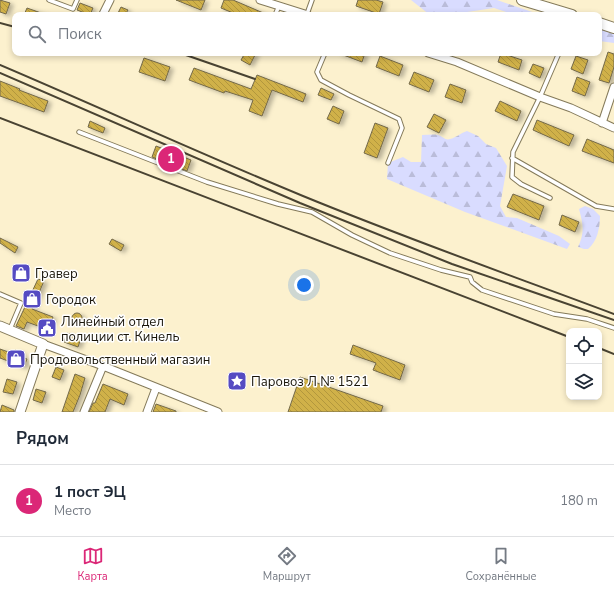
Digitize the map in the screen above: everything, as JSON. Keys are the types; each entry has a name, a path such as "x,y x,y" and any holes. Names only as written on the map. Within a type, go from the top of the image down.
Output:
{"main road":[{"path":"522,0 563,12"},
{"path":"602,25 614,28"}],"street":[{"path":"104,12 110,0"},
{"path":"260,0 298,12"},
{"path":"438,56 457,62 540,97 571,108 614,128"},
{"path":"602,123 614,87"},
{"path":"0,326 43,344 103,366 209,410 218,412"},
{"path":"20,412 43,344"},
{"path":"84,412 103,366"},
{"path":"147,412 156,388"}],"lane":[{"path":"49,0 73,9 77,0"},
{"path":"309,12 312,0"},
{"path":"277,12 279,6"},
{"path":"324,56 317,72 321,80 399,119 402,128 388,163"},
{"path":"550,198 521,184 512,177 512,158 513,152 540,97 558,56"},
{"path":"80,132 207,182 278,204 312,212 352,235 390,253 441,270 470,277 472,282 482,290 554,314 587,319 614,328"},
{"path":"512,158 596,206 614,209"},
{"path":"0,294 21,303 10,330"}],"green space":[{"path":"411,0 497,0 532,12 506,12 494,8 467,12 426,12"},
{"path":"602,26 614,31 614,43 602,41"},
{"path":"467,131 478,136 486,144 496,148 507,166 500,206 506,217 517,218 559,236 570,244 567,249 465,212 387,179 388,163 403,157 411,162 421,162 422,135 438,135 448,139 454,138"},
{"path":"585,206 593,209 600,216 594,243 588,249 578,247 582,237 583,228 579,209"}],"building":[{"path":"0,0 10,3 6,14 0,12"},
{"path":"176,0 205,0 201,10"},
{"path":"224,0 233,0 261,12 231,12 221,8"},
{"path":"358,0 376,0 383,2 380,12 373,12 356,6"},
{"path":"80,3 93,8 91,12 82,12 77,10"},
{"path":"121,7 128,10 127,12 118,12"},
{"path":"27,8 38,12 25,12"},
{"path":"608,52 614,54 614,67 609,83 599,80"},
{"path":"243,56 254,56 250,65 241,60"},
{"path":"346,56 364,56 362,62"},
{"path":"380,56 403,65 399,76 376,67"},
{"path":"500,56 510,56 522,60 519,70 498,62"},
{"path":"576,56 588,60 583,74 571,69"},
{"path":"144,58 170,67 165,81 139,72"},
{"path":"533,64 544,68 540,78 529,73"},
{"path":"194,68 251,89 257,75 306,94 303,102 272,90 262,116 249,111 253,100 225,91 224,93 189,80"},
{"path":"414,72 434,80 429,92 409,84"},
{"path":"577,77 590,82 585,96 572,91"},
{"path":"0,81 48,101 44,112 0,96"},
{"path":"450,84 466,90 462,103 445,97"},
{"path":"321,88 334,94 331,100 318,95"},
{"path":"500,101 521,111 517,121 495,111"},
{"path":"333,106 344,111 339,124 327,119"},
{"path":"434,114 446,120 439,133 427,127"},
{"path":"537,120 574,135 569,146 533,130"},
{"path":"90,121 105,128 103,133 88,127"},
{"path":"375,123 388,128 377,158 364,153"},
{"path":"587,139 614,150 614,163 582,151"},
{"path":"156,146 191,160 187,171 152,157"},
{"path":"513,194 544,206 539,220 507,207"},
{"path":"562,215 579,222 575,232 559,225"},
{"path":"0,238 18,247 15,253 0,243"},
{"path":"112,239 124,245 121,251 109,244"},
{"path":"38,279 44,281 32,309 53,317 49,330 27,322 24,329 16,326"},
{"path":"75,313 79,313 82,318 79,323 75,323 72,320 72,316"},
{"path":"67,333 81,338 78,347 64,342"},
{"path":"353,345 405,365 400,380 373,370 376,363 350,354"},
{"path":"0,349 14,354 15,350 23,353 22,357 27,359 24,367 0,358"},
{"path":"56,367 64,370 60,380 52,377"},
{"path":"75,374 85,378 80,395 73,412 62,412"},
{"path":"300,377 383,406 381,412 288,412"},
{"path":"7,379 17,382 13,394 3,392"},
{"path":"103,384 128,394 124,405 110,399 105,412 89,412 93,403 95,403"},
{"path":"36,389 46,392 42,403 33,400"},
{"path":"156,404 176,411 176,412 153,412"},
{"path":"2,405 14,410 14,412 0,412"}],"railway":[{"path":"0,23 12,26"},
{"path":"189,56 255,79"},
{"path":"0,65 341,212 614,314"},
{"path":"0,73 300,203 452,264 614,320"},
{"path":"0,118 566,336"},
{"path":"602,349 614,354"}],"place":[{"name":"1 пост ЭЦ","path":"171,159"},
{"name":"Гравер","path":"21,273"},
{"name":"Городок","path":"32,299"},
{"name":"Линейный отдел полиции ст. Кинель","path":"47,328"},
{"name":"Продовольственный магазин","path":"16,359"},
{"name":"Паровоз Л № 1521","path":"237,381"}]}
